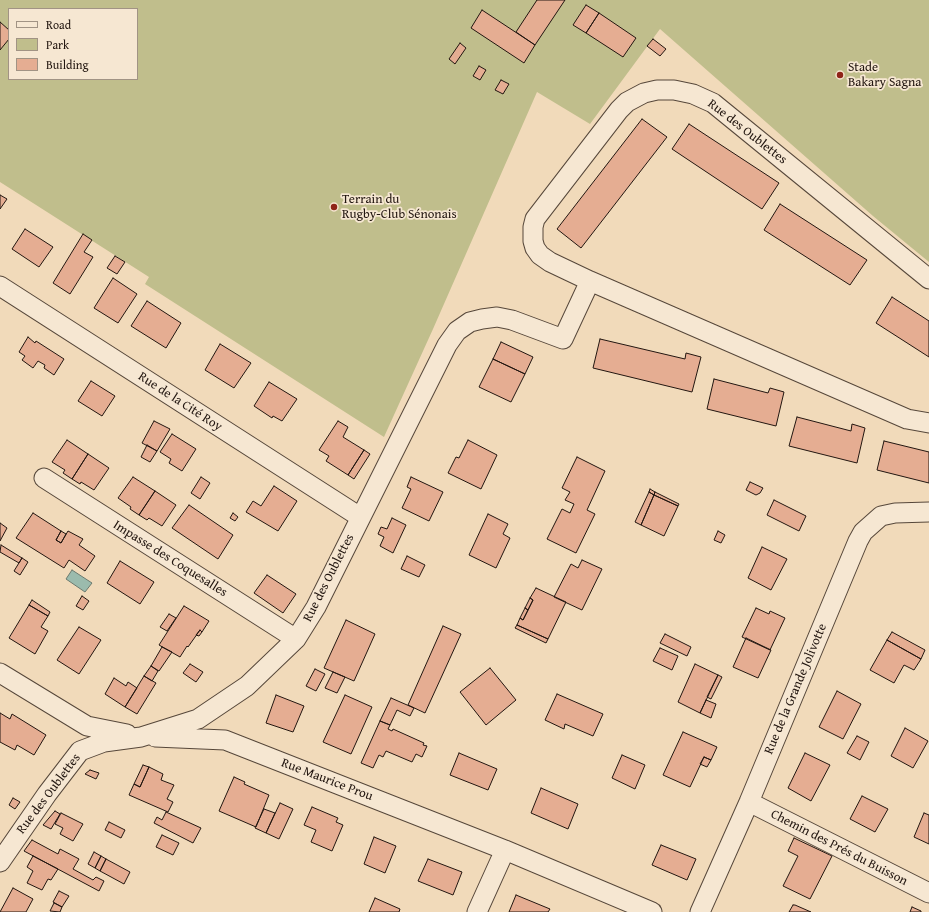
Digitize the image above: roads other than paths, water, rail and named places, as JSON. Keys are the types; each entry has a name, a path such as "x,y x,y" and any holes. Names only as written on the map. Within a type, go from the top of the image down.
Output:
{"street":[{"name":"Rue des Oublettes","path":"929,279 713,103 693,94 665,89 644,93 627,102 619,110 535,219 533,227 533,241 535,248 540,255 550,262 590,281 907,419 929,423"},
{"name":"Rue des Oublettes","path":"0,862 47,794 80,751 104,742 141,737 198,719 247,686 296,639 316,607 447,345 457,331 470,322 498,317 512,320 563,339 590,281"},
{"name":"Rue de la Cité Roy","path":"0,286 360,518"},
{"name":"Impasse des Coquesalles","path":"44,478 296,639"},
{"name":"Rue de la Grande Jolivotte","path":"700,912 749,802 863,532 881,516 895,513 929,512"},
{"name":"Rue Maurice Prou","path":"0,673 86,726 141,737 225,740 505,850 652,912"},
{"name":"Chemin des Prés du Buisson","path":"749,802 929,893"},
{"path":"477,912 505,850"}],"place":[{"name":"Stade Bakary Sagna","path":"840,75"},
{"name":"Terrain du Rugby-Club Sénonais","path":"334,207"}]}
